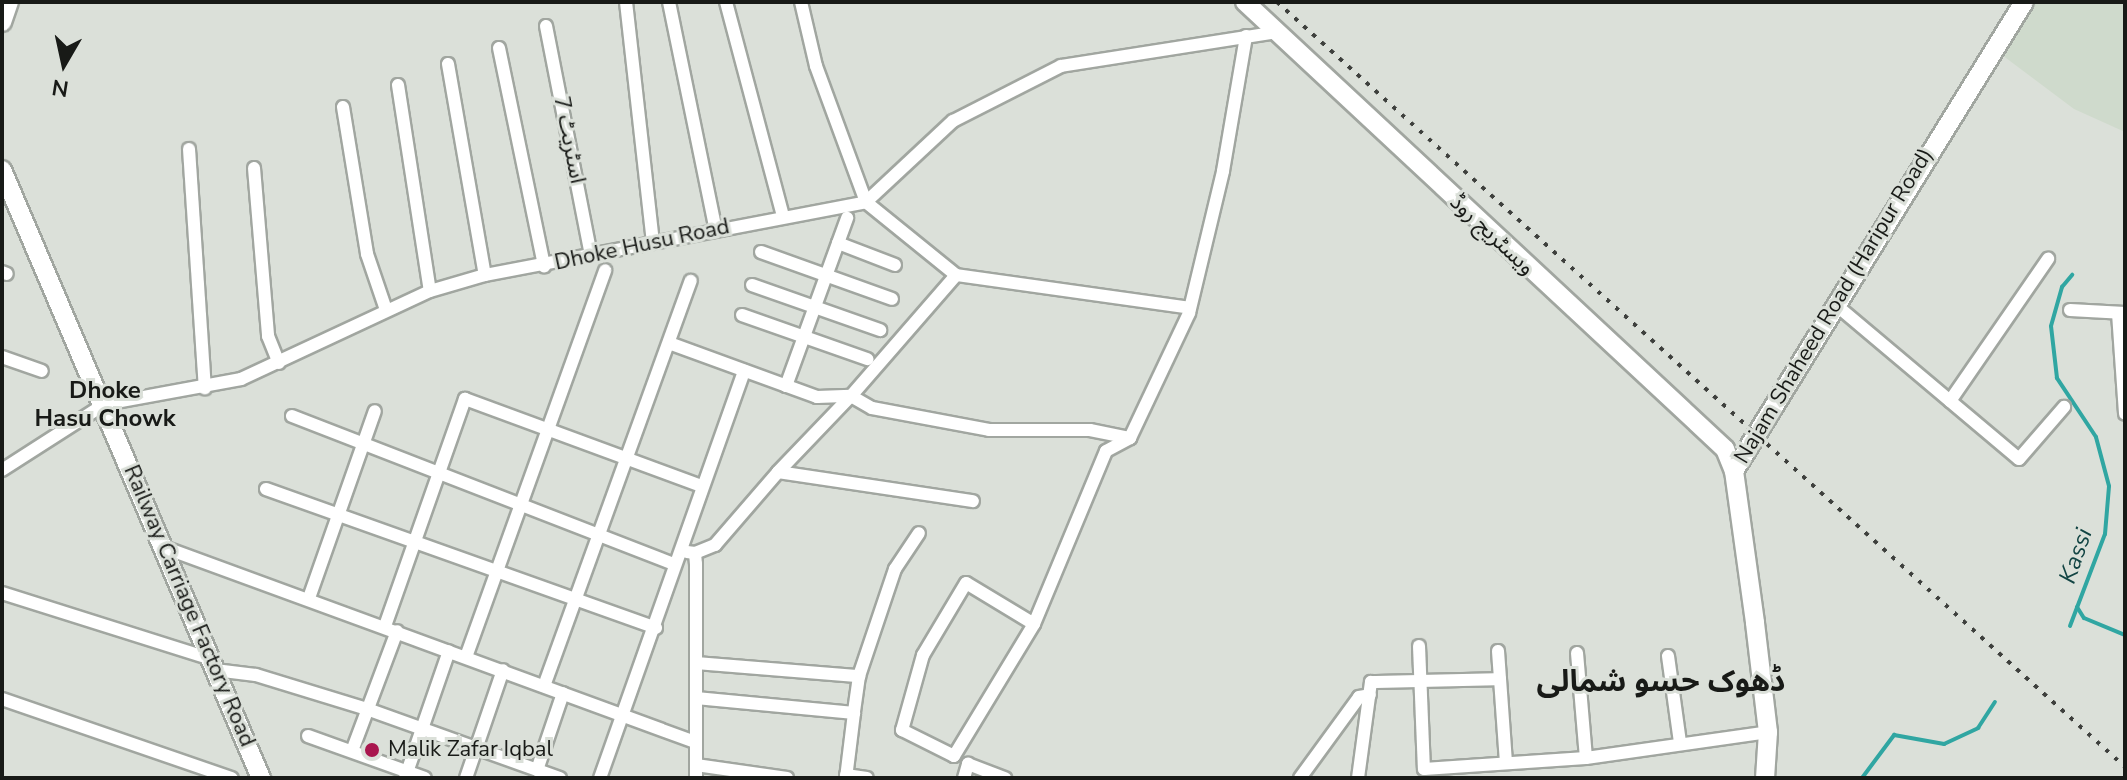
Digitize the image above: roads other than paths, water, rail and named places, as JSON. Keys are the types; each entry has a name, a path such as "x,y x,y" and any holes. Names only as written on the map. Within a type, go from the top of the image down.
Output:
{"main road":[{"path":"2,22 9,2"},
{"name":"ویسٹریج روڈ","path":"1245,2 1725,449 1734,471"},
{"name":"Najam Shaheed Road (Haripur Road)","path":"1765,778 1768,732 1734,471 2024,2"},
{"name":"Railway Carriage Factory Road","path":"2,170 105,404 261,778"}],"street":[{"path":"626,2 653,242"},
{"path":"669,2 716,230"},
{"path":"726,2 783,216"},
{"path":"801,2 816,66 866,202 956,275 1190,308"},
{"name":"اسٹریٹ 7","path":"546,26 591,255"},
{"path":"866,202 953,121 1061,66 1277,32"},
{"path":"1034,624 966,583 923,655 902,730 954,756 1034,624 1106,451 1130,438 1190,308 1223,171 1246,36"},
{"path":"499,48 544,266"},
{"path":"448,64 485,275"},
{"path":"398,85 430,291"},
{"path":"343,107 367,254 385,307"},
{"path":"189,149 205,388"},
{"path":"254,168 268,336 279,363"},
{"name":"Dhoke Husu Road","path":"2,470 105,404 205,388 279,363 385,307 430,291 485,275 866,202"},
{"path":"786,386 847,218"},
{"path":"838,243 895,265"},
{"path":"761,252 892,299"},
{"path":"1950,401 2048,259"},
{"path":"466,657 605,270"},
{"path":"292,416 600,535 676,558 715,545 956,275"},
{"path":"544,686 691,281"},
{"path":"752,285 880,330"},
{"path":"1836,305 2019,459 2064,407"},
{"path":"2070,310 2122,313 2125,414"},
{"path":"742,315 867,359"},
{"path":"669,343 817,397 851,396 872,408 989,430 1090,430 1130,438"},
{"path":"2,357 42,371"},
{"path":"600,778 656,628 676,558 744,371"},
{"path":"352,751 415,542 465,399 701,486"},
{"path":"309,598 375,411"},
{"path":"778,472 973,501"},
{"path":"266,489 656,628"},
{"path":"867,778 846,776 859,676 895,569 919,533"},
{"path":"163,547 695,742"},
{"path":"695,553 696,772 787,778"},
{"path":"2,593 213,664 367,709 533,772 560,778"},
{"path":"1419,646 1424,774 1513,762 1586,758 1680,742 1768,732"},
{"path":"406,775 449,651"},
{"path":"1498,651 1513,762 1520,778"},
{"path":"1577,653 1586,758"},
{"path":"1668,656 1680,742"},
{"path":"696,663 859,676"},
{"path":"466,778 503,670"},
{"path":"1358,778 1371,682 1421,684 1500,679"},
{"path":"533,772 563,693"},
{"path":"1300,778 1359,697 1370,695"},
{"path":"696,698 854,713"},
{"path":"2,699 232,778"},
{"path":"308,736 406,775 425,778"},
{"path":"964,778 968,764 1005,778"}],"waterway":[{"name":"Kassi","path":"2070,626 2105,534 2109,486 2096,437 2057,378 2051,326 2062,287 2072,275"},
{"path":"2077,607 2084,618 2125,635"},
{"name":"Kassi","path":"1862,778 1894,735 1944,744 1978,728 1995,702"}],"railway":[{"path":"1277,2 2125,767"}],"place":[{"name":"Malik Zafar Iqbal","path":"372,750"}],"district":[{"name":"Dhoke Hasu Chowk","path":"105,405"},
{"name":"ڈھوک حسو شمالی","path":"1661,682"}]}
